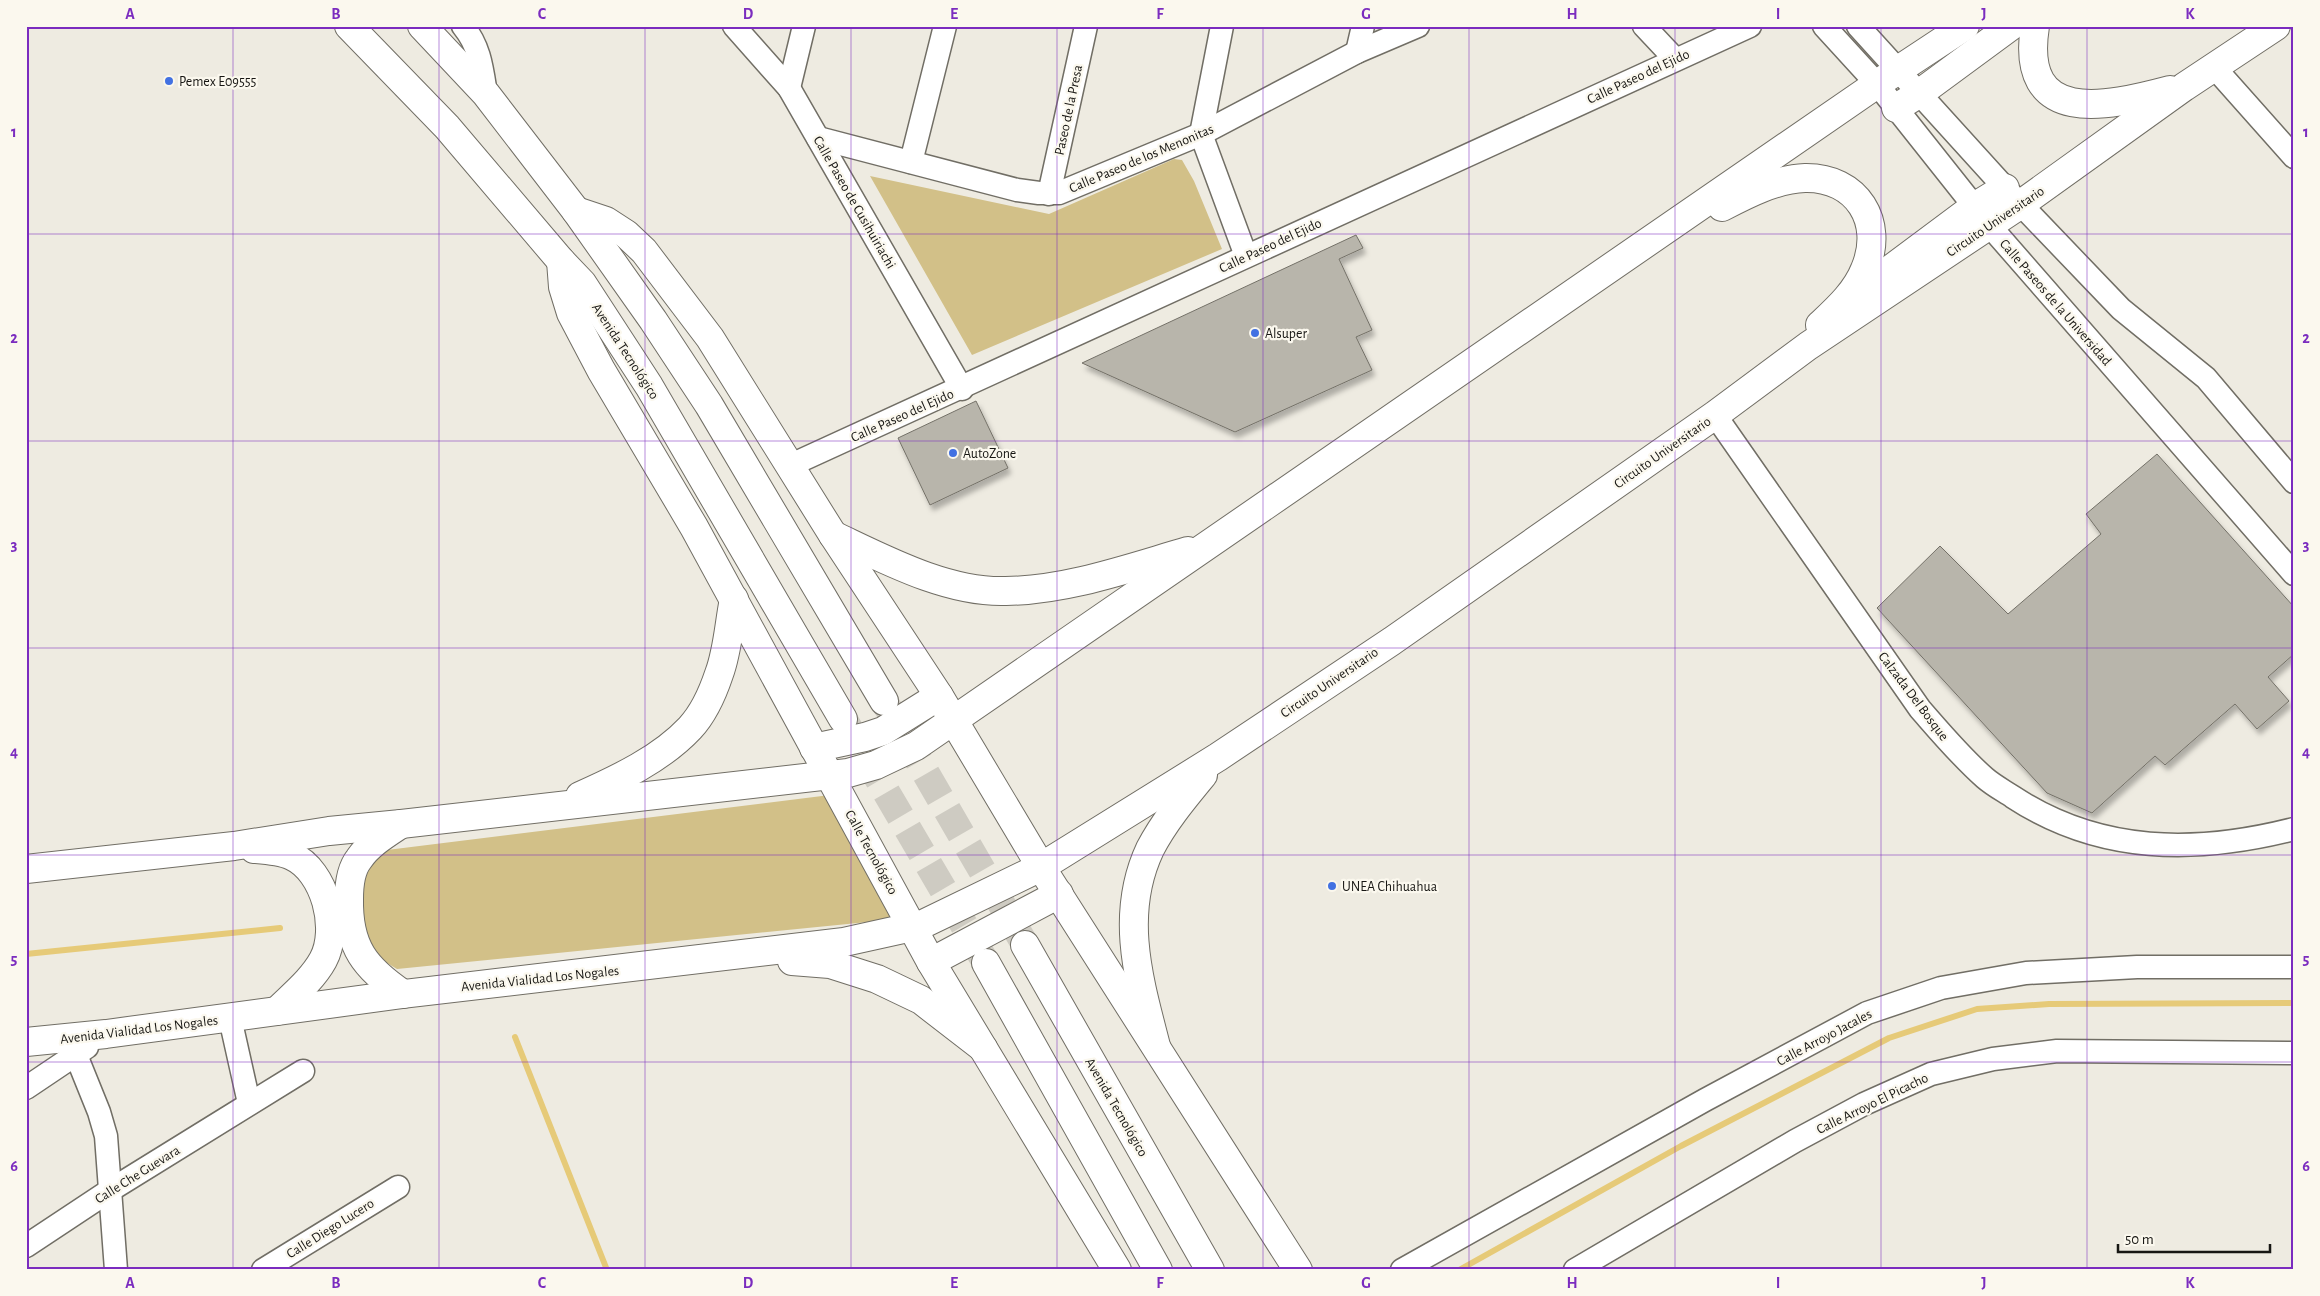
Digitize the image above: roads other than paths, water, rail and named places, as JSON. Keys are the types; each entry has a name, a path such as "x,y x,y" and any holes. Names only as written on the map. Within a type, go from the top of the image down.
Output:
{"main road":[{"name":"Avenida Tecnológico","path":"349,26 447,127 560,261 582,283 649,386 843,718"},
{"path":"422,26 486,94 576,211 654,320 709,405 884,701"},
{"path":"26,868 234,846 329,830 401,824 830,776 848,773 899,755 954,720 1209,546 1888,77 1965,26"},
{"path":"1896,108 1920,94 2012,26"},
{"path":"2035,26 2031,47 2033,64 2045,87 2058,98 2086,105 2109,104 2184,87"},
{"name":"Circuito Universitario","path":"1041,867 1218,757 1392,641 1715,415 1982,216 2276,26"},
{"path":"1642,247 1761,188 1803,178 1837,182 1850,191 1859,201 1868,218 1871,232 1870,256 1865,271 1841,306"},
{"path":"576,211 606,221 626,234 644,251 710,338 832,535 954,720 1041,867 1298,1270"},
{"path":"1808,346 1818,327 1841,306 1982,216"},
{"name":"Calle Tecnológico","path":"560,261 564,293 571,313 601,370 694,527 931,962 1117,1270"},
{"path":"832,535 910,571 958,586 1004,592 1053,587 1209,546"},
{"path":"557,806 634,769 669,746 691,727 705,706 719,673 734,599"},
{"path":"814,748 883,731 938,696"},
{"path":"1156,1046 1137,973 1132,922 1139,882 1150,849 1176,808 1218,757"},
{"path":"401,824 375,842 358,859 349,885 349,904 354,942 364,960 379,977 403,994"},
{"path":"234,846 292,856 311,870 324,894 330,930 325,958 314,975 277,1011"},
{"name":"Avenida Vialidad Los Nogales","path":"26,1042 106,1034 403,994 844,942 913,928 1041,867"},
{"path":"931,962 1059,894"},
{"name":"Avenida Tecnológico","path":"1025,945 1210,1270"},
{"path":"725,957 830,964 877,979 920,1000 983,1048"},
{"path":"986,963 1158,1270"}],"street":[{"path":"463,26 474,41 481,58 486,94"},
{"name":"Calle Paseo de Cusihuiriachi","path":"734,26 790,88 962,389"},
{"path":"790,88 804,26"},
{"path":"911,162 945,26"},
{"name":"Paseo de la Presa","path":"1049,194 1086,26"},
{"path":"1222,26 1201,134 1246,256"},
{"path":"1357,52 1363,26"},
{"name":"Calle Paseo de los Menonitas","path":"818,138 1017,190 1049,194 1079,186 1201,134 1357,52 1418,26"},
{"path":"1644,26 1675,59"},
{"name":"Calle Paseo del Ejido","path":"791,466 1750,26"},
{"name":"Calle Paseos de la Universidad","path":"1824,26 1888,77 1920,94 2013,196 2121,309 2206,378 2294,482"},
{"name":"Calle Paseos de la Universidad","path":"1858,26 1888,77 1896,108 1982,216 2294,574"},
{"path":"2214,67 2294,157"},
{"name":"Calzada Del Bosque","path":"1715,415 1920,709 1951,746 1986,779 2025,805 2058,822 2094,835 2124,841 2179,846 2227,842 2294,829"},
{"name":"Calle Arroyo Jacales","path":"1402,1270 1705,1100 1867,1013 1922,994 1941,988 2026,973 2137,967 2294,967"},
{"path":"230,1018 250,1103"},
{"path":"26,1088 106,1034"},
{"name":"Calle Arroyo El Picacho","path":"1575,1270 1864,1104 1931,1074 1993,1059 2057,1051 2294,1053"},
{"path":"76,1055 99,1112 106,1136 116,1270"},
{"name":"Calle Che Guevara","path":"26,1246 109,1191 303,1071"},
{"name":"Calle Diego Lucero","path":"263,1270 398,1187"}],"waterway":[{"path":"26,954 280,928"},
{"path":"1459,1270 1681,1146 1889,1038 1977,1009 2049,1004 2294,1003"},
{"path":"515,1037 607,1270"}],"tunnel":[{"path":"884,701 1023,941"},
{"path":"844,720 985,961"}],"place":[{"name":"Pemex E09555","path":"169,81"},
{"name":"Alsuper","path":"1255,333"},
{"name":"AutoZone","path":"953,453"},
{"name":"UNEA Chihuahua","path":"1332,886"}]}
